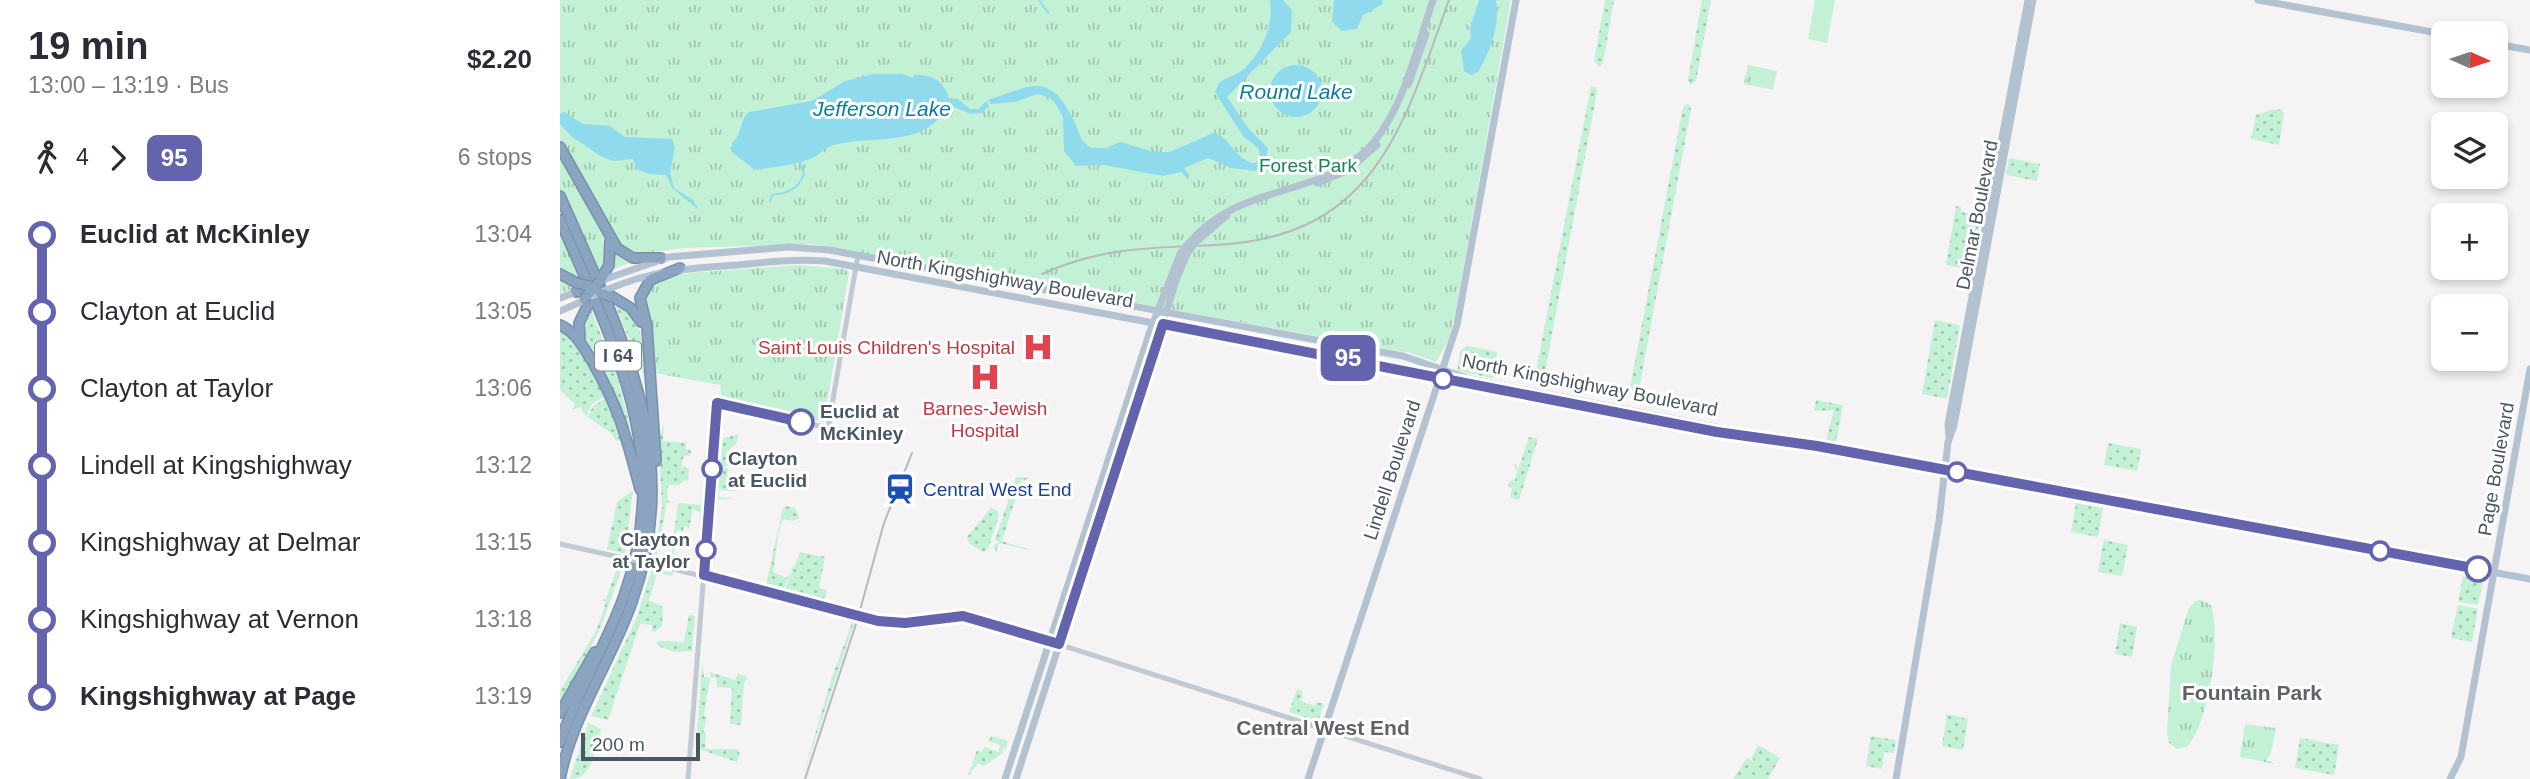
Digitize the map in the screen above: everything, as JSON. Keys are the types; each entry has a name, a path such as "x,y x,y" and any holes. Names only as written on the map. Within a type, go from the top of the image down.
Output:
{"highway":[{"path":"560,148 617,248 628,256 661,258"},
{"name":"I 64","path":"560,195 635,373 646,415 652,472 649,530 637,586 623,626 576,726 561,778"},
{"name":"I 64","path":"560,220 629,387 641,444 643,501 632,571 607,637 560,742"},
{"path":"581,342 579,323 610,259 609,237"},
{"path":"652,472 657,445 647,327 640,307 642,291 653,278 680,268"},
{"path":"560,274 595,289 635,312 647,343"},
{"path":"560,325 581,342 621,415 643,501"},
{"path":"560,713 590,658 607,637"}],"main road":[{"path":"1005,779 1153,322 1162,311 1184,254 1191,243 1232,212 1335,177 1370,153 1396,114 1435,0"},
{"name":"Lindell Boulevard","path":"1308,779 1457,325 1516,0"},
{"name":"Delmar Boulevard","path":"1949,436 1948,424 2028,0"},
{"name":"Delmar Boulevard","path":"1896,779 1938,526 1949,436 1956,417 2033,0"},
{"path":"2258,0 2431,32"},
{"path":"2508,46 2530,50"},
{"name":"North Kingshighway Boulevard","path":"595,289 661,258 789,247 858,255 1412,358 1440,374"},
{"name":"North Kingshighway Boulevard","path":"595,289 680,268 795,260 856,267 1470,379 2530,579"},
{"path":"560,299 595,289"},
{"path":"560,311 595,289"},
{"path":"1016,779 1163,324 1162,311"},
{"name":"Page Boulevard","path":"2450,779 2461,757 2530,369"}],"street":[{"path":"688,779 717,403 828,428 858,255"},
{"path":"560,544 704,575 878,621 905,623 963,616 1140,669 1480,779"}],"green space":[{"name":"Forest Park","path":"560,0 1511,0 1455,315 1448,341 1436,362 1411,353 811,244 685,248 653,252 560,294"},
{"path":"1605,0 1614,0 1603,63 1599,67 1594,61"},
{"path":"1702,0 1711,0 1696,81 1691,85 1688,80"},
{"path":"1815,0 1835,0 1827,43 1808,39"},
{"path":"1748,65 1777,71 1773,90 1744,84"},
{"path":"1591,86 1596,87 1597,92 1545,372 1540,376 1536,371"},
{"path":"1688,103 1691,109 1639,389 1634,393 1630,388 1683,107"},
{"path":"2281,109 2284,113 2279,145 2251,139 2256,115"},
{"path":"2009,158 2040,164 2037,181 2006,175"},
{"path":"1956,206 1961,207 1961,212 1976,215 1978,209 1982,209 1971,270 1946,265"},
{"path":"797,265 845,269 849,273 824,422 722,402 720,385 655,373 651,329 644,304 650,283 689,273"},
{"path":"614,302 624,308 637,324 644,353 644,376"},
{"path":"590,308 616,371 631,431 585,342 583,324"},
{"path":"1935,320 1960,325 1947,399 1922,394"},
{"path":"560,328 572,337 607,395 592,404 586,416 580,407 572,410 575,404 560,390"},
{"path":"1469,346 1497,352 1493,378 1457,371 1461,350"},
{"path":"608,397 615,422 621,426 617,428 624,442 615,440 613,435 588,417 593,406"},
{"path":"1816,400 1843,405 1836,442 1826,440 1834,410 1814,411"},
{"path":"664,423 663,441 686,443 685,449 691,450 690,456 684,456 682,461 681,475 683,466 689,469 688,482 685,480 679,485 668,485 667,500 671,503 667,503 657,554 659,561 654,560 662,507 659,439"},
{"path":"739,434 736,444 727,452 728,466 723,467 728,469 727,477 737,478 734,489 737,491 719,490 718,497 735,498 715,500 720,439"},
{"path":"1529,437 1538,439 1519,500 1510,497 1512,489 1508,485 1513,479 1514,483"},
{"path":"2108,443 2141,449 2137,471 2104,465"},
{"path":"705,450 708,455 702,529 699,528 700,513 693,509 689,529 684,525 683,532 678,530 676,533 673,563 664,562 665,555 671,555 678,503 701,505"},
{"path":"1016,477 1030,478 1021,481 1002,541 1033,551 999,543 996,553 993,547 999,542 995,540"},
{"path":"633,490 625,554 607,549 617,502"},
{"path":"2076,503 2103,508 2098,537 2071,532"},
{"path":"783,508 795,508 800,518 793,521 784,519 780,525 773,572 787,578 797,556 783,590 766,585"},
{"path":"991,508 997,510 999,515 988,549 984,552 970,544 967,537"},
{"path":"2104,540 2128,545 2122,576 2098,572"},
{"path":"800,552 825,557 819,588 827,590 825,601 784,591"},
{"path":"617,560 624,562 601,627 560,706 560,691 597,629 606,602 601,600 606,599 618,565 614,563"},
{"path":"652,568 674,573 672,576 657,573 649,600 663,607 662,626 655,632 651,631 653,625 640,624 608,720 591,716 637,617"},
{"path":"2463,576 2483,580 2478,605 2458,602"},
{"name":"Fountain Park","path":"2202,600 2211,605 2214,619 2211,678 2202,718 2195,735 2187,747 2177,749 2169,743 2167,733 2171,665 2189,608 2195,601"},
{"path":"2458,605 2478,609 2472,642 2451,638"},
{"path":"689,615 695,616 692,651 675,652 658,646 657,641 684,642"},
{"path":"847,619 855,621 802,779 832,677 852,623"},
{"path":"2120,623 2137,627 2132,657 2115,654"},
{"path":"702,663 704,677 710,678 704,716 707,717 703,732 706,733 705,749 737,749 740,754 737,762 696,748"},
{"path":"710,672 735,680 738,673 748,678 744,682 741,725 730,724 732,688 717,687 717,678 710,677"},
{"path":"1297,689 1302,691 1303,698 1299,699 1305,706 1307,703 1315,706 1316,702 1324,704 1318,721 1289,712"},
{"path":"1947,714 1968,719 1963,750 1942,746"},
{"path":"588,723 601,729 595,754 584,774 570,779"},
{"path":"2245,724 2276,728 2271,753 2266,760 2275,764 2240,757"},
{"path":"992,736 1008,741 1005,750 1003,746 1003,753 984,766 978,763 968,776 977,750 982,752 984,747 998,752 1000,745 988,741"},
{"path":"1871,736 1896,740 1894,753 1884,752 1882,769 1866,766"},
{"path":"2300,738 2339,745 2334,775 2295,768"},
{"path":"1758,745 1780,758 1768,779 1733,779 1747,758 1754,762 1752,757"}],"water":[{"path":"1270,0 1283,0 1292,10 1291,32 1227,97 1248,128 1268,148 1266,161 1255,171 1231,168 1208,158 1184,168 1190,176 1188,179 1181,172 1163,176 1104,165 1076,166 1064,151 1063,117 1052,98 1037,94 1015,102 990,104 988,100 1028,87 1047,88 1065,105 1082,139 1092,148 1106,148 1120,142 1154,152 1170,152 1213,133 1225,139 1242,158 1255,163 1260,157 1259,149 1243,136 1215,92 1219,83 1243,70 1261,47 1270,19"},
{"path":"1334,0 1382,0 1383,4 1363,15 1357,29 1342,31 1332,22"},
{"path":"1479,0 1496,0 1497,19 1487,55 1478,72 1471,75 1464,71 1461,51 1471,38 1470,28"},
{"name":"Round Lake","path":"1296,65 1306,67 1314,73 1320,81 1320,101 1314,109 1306,115 1296,117 1286,115 1278,109 1272,101 1270,91 1272,81 1278,73 1286,67"},
{"name":"Jefferson Lake","path":"873,74 902,74 913,78 914,75 926,76 940,83 949,98 958,99 970,109 979,109 986,101 989,106 982,113 971,114 949,105 926,129 911,135 847,142 826,148 812,158 784,166 754,169 733,153 732,143 749,112 812,101 845,81"},
{"path":"564,112 583,124 610,126 625,137 672,139 675,147 670,173 674,188 693,200 699,210 673,189 666,175 649,174 636,169 633,159 614,161 602,157 571,136 560,124 560,114"}],"waterway":[{"path":"1039,0 1048,13"},
{"path":"770,201 772,195 787,192 799,184 804,174 800,162"}],"tram line":[{"path":"1042,274 1085,258 1126,250 1214,245 1268,238 1312,222 1347,198 1375,168 1416,91 1449,0"},
{"path":"805,779 857,621 884,523 912,453"}],"bus line":[{"name":"95","path":"801,422 717,403 704,575 878,621 905,623 963,616 1059,644 1163,324 1717,432 1748,437 1761,436 1817,446 2478,569"}],"place":[{"name":"Saint Louis Children's Hospital","path":"1038,347"},
{"name":"Barnes-Jewish Hospital","path":"985,377"},
{"name":"Euclid at McKinley","path":"801,422"},
{"name":"Clayton at Euclid","path":"712,469"},
{"name":"Central West End","path":"900,489"},
{"name":"Clayton at Taylor","path":"706,550"}],"district":[{"name":"Fountain Park","path":"2252,692"},
{"name":"Central West End","path":"1323,727"}]}
